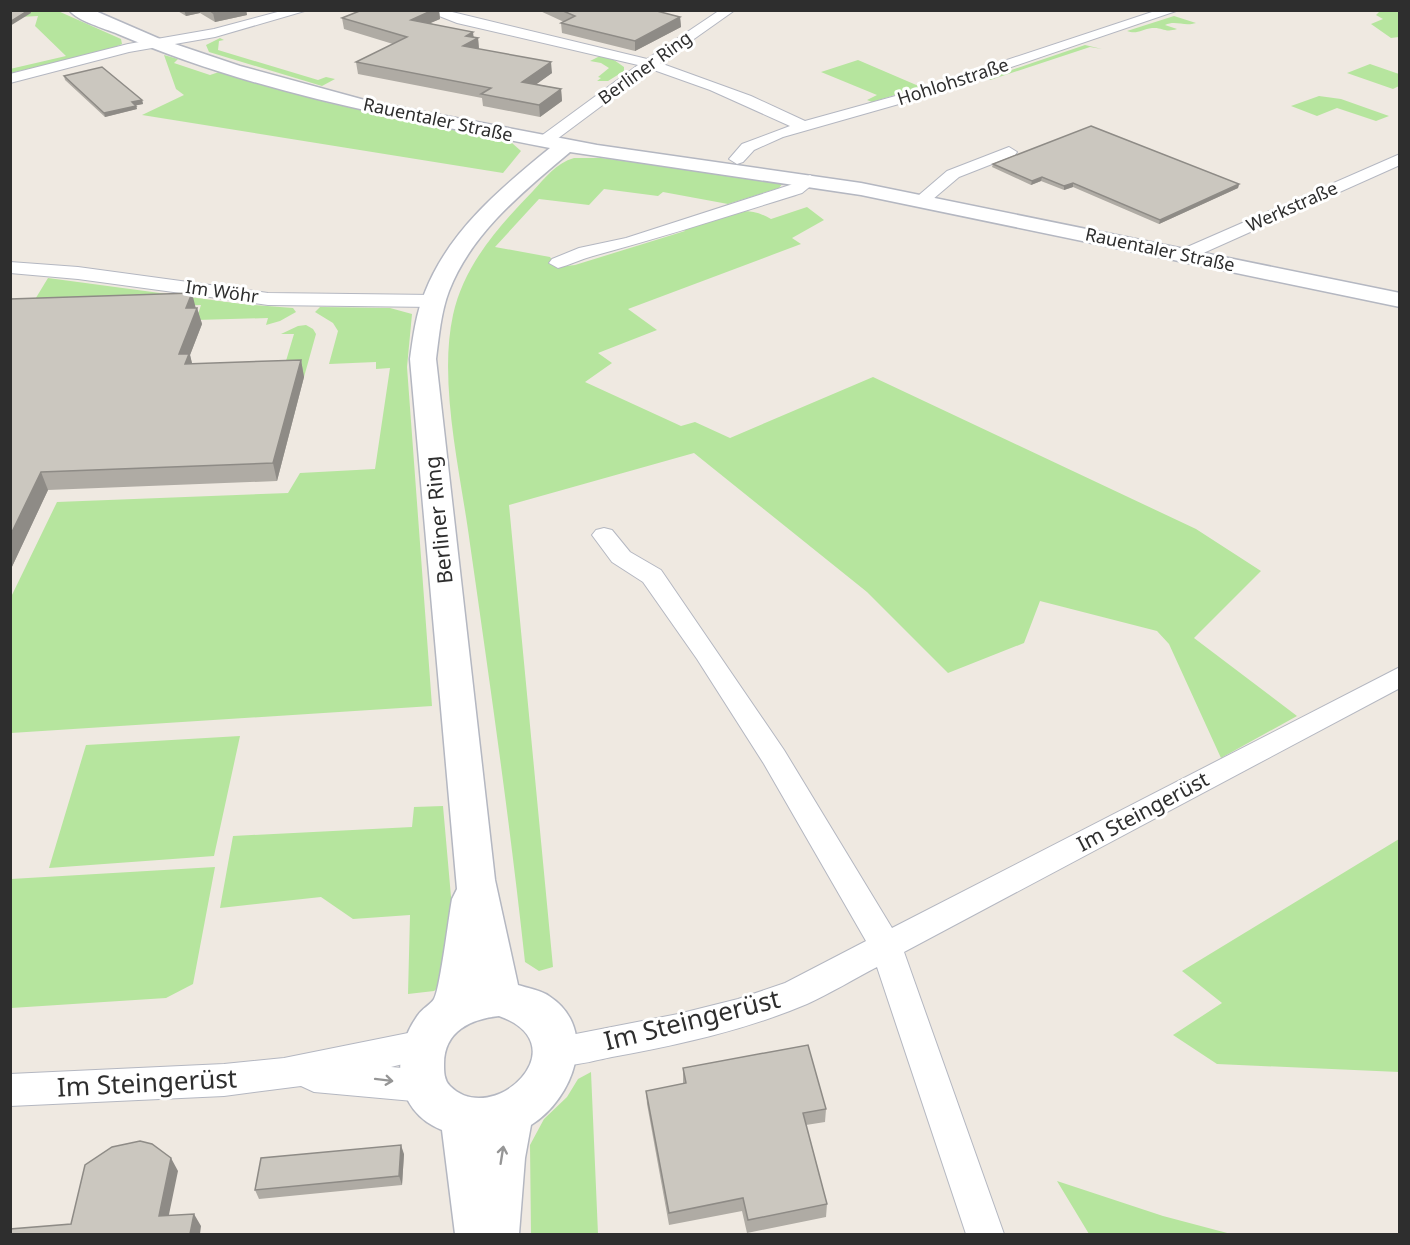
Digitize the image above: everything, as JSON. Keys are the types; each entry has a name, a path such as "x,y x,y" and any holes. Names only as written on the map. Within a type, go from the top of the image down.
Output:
{"street":[{"name":"Rauentaler Straße","path":"77,10 161,45 294,88 443,123 565,146 810,180 1400,300"},
{"path":"10,79 215,33 302,10"},
{"path":"430,10 470,22 599,50 733,94 804,127"},
{"name":"Berliner Ring","path":"515,187 519,169 543,142 646,65 729,10"},
{"name":"Hohlohstraße","path":"737,159 748,147 758,141 915,94 1173,10"},
{"name":"Berliner Ring","path":"499,997 475,879 424,393 423,359 434,301 450,265 484,220 515,187 565,146 586,122 592,106"},
{"path":"920,201 952,174 1009,152"},
{"name":"Werkstraße","path":"1184,255 1400,159"},
{"path":"558,263 585,252 630,242 796,189 810,180"},
{"name":"Im Wöhr","path":"10,267 101,275 268,299 434,301"},
{"path":"604,535 621,557 652,576 706,653 774,758 885,944 985,1234"},
{"name":"Im Steingerüst","path":"557,1052 666,1032 764,1006 797,993 885,944 951,913 1400,676"},
{"name":"Berliner Ring","path":"454,1009 475,879"},
{"path":"499,997 517,1000 532,1007 545,1018 553,1033 557,1052 552,1074 542,1090 527,1104 510,1114 478,1120 463,1118 445,1110 432,1099 424,1065 435,1025 454,1009 476,1000 499,997"},
{"name":"Im Steingerüst","path":"10,1090 187,1083 284,1074 372,1079 424,1065"},
{"path":"495,1234 501,1158 510,1114"},
{"path":"463,1118 479,1234"}],"green space":[{"path":"13,11 58,11 121,39 122,44 110,49 11,73 10,69 66,56 35,26 38,16 19,17"},
{"path":"1375,11 1399,11 1399,37 1391,38 1371,24 1383,19 1376,15 1379,12"},
{"path":"1174,16 1196,23 1165,25 1177,29 1173,30 1156,28 1137,32 1127,31"},
{"path":"220,38 224,40 219,41 218,50 318,80 326,77 335,79 322,86 209,52 206,45"},
{"path":"1085,45 1102,49 1090,47 990,80 985,79"},
{"path":"164,55 178,59 174,63 210,75 219,72 329,103 512,143 521,151 503,173 142,115 184,95 176,89"},
{"path":"600,56 614,60 624,67 624,71 608,81 597,81 601,78 598,77 609,68 601,63 590,61"},
{"path":"858,60 921,87 872,102 867,100 877,95 821,72"},
{"path":"1370,64 1399,74 1399,86 1393,89 1347,73"},
{"path":"1319,96 1341,99 1389,116 1376,121 1337,108 1317,116 1291,106"},
{"path":"574,158 601,158 783,183 779,188 728,204 663,192 658,196 604,189 589,205 539,199 495,247 550,257 557,267 575,265 685,231 682,228 738,211 749,211 771,219 807,207 824,220 792,238 801,244 628,309 657,330 598,353 612,363 585,382 681,426 695,422 730,438 873,377 1196,529 1261,571 1194,638 1297,716 1221,758 1169,644 1157,631 1040,601 1024,643 948,673 867,592 694,453 509,505 553,967 539,971 525,962 499,753 452,429 448,370 449,342 458,297 474,263 484,248 546,176 562,163"},
{"path":"48,278 242,304 293,308 296,312 280,321 266,325 268,318 196,320 201,305 106,308 31,306"},
{"path":"320,307 390,308 412,314 407,367 432,706 11,733 11,597 57,502 288,493 300,473 375,469 390,368 376,369 376,362 329,364 338,331 333,323 315,312"},
{"path":"306,325 316,334 304,377 190,381 283,371 294,334 281,334"},
{"path":"240,736 214,856 49,868 86,745"},
{"path":"443,806 452,908 448,979 434,991 408,994 410,915 353,919 321,897 220,908 233,836 412,827 414,807"},
{"path":"1399,839 1399,1072 1217,1064 1173,1035 1222,1003 1182,971"},
{"path":"215,867 193,984 166,998 11,1008 11,879"},
{"path":"591,1072 598,1234 531,1234 530,1145 544,1119 567,1097 578,1079"},
{"path":"1057,1181 1163,1216 1231,1234 1089,1234"}],"building":[{"path":"10,10 29,10 10,22"},
{"path":"209,10 225,10 213,13"},
{"path":"362,10 433,10 411,20 473,32 466,36 478,38 463,46 551,62 522,82 561,89 539,105 481,94 491,88 356,62 407,37 342,18"},
{"path":"561,10 653,10 680,17 635,41 561,23 575,16"},
{"path":"102,67 142,100 132,102 136,106 104,113 64,76"},
{"path":"1091,126 1239,184 1160,220 1073,183 1064,186 1042,177 1032,181 993,164"},
{"path":"192,293 186,308 197,308 179,354 189,354 185,364 301,360 273,463 41,472 10,536 10,299"},
{"path":"808,1045 826,1109 803,1113 827,1204 748,1220 743,1198 669,1213 646,1091 686,1083 683,1068"},
{"path":"140,1141 152,1144 171,1158 159,1216 194,1214 190,1234 10,1234 10,1229 71,1224 85,1165 112,1147"},
{"path":"401,1145 399,1176 255,1190 261,1158"}]}
